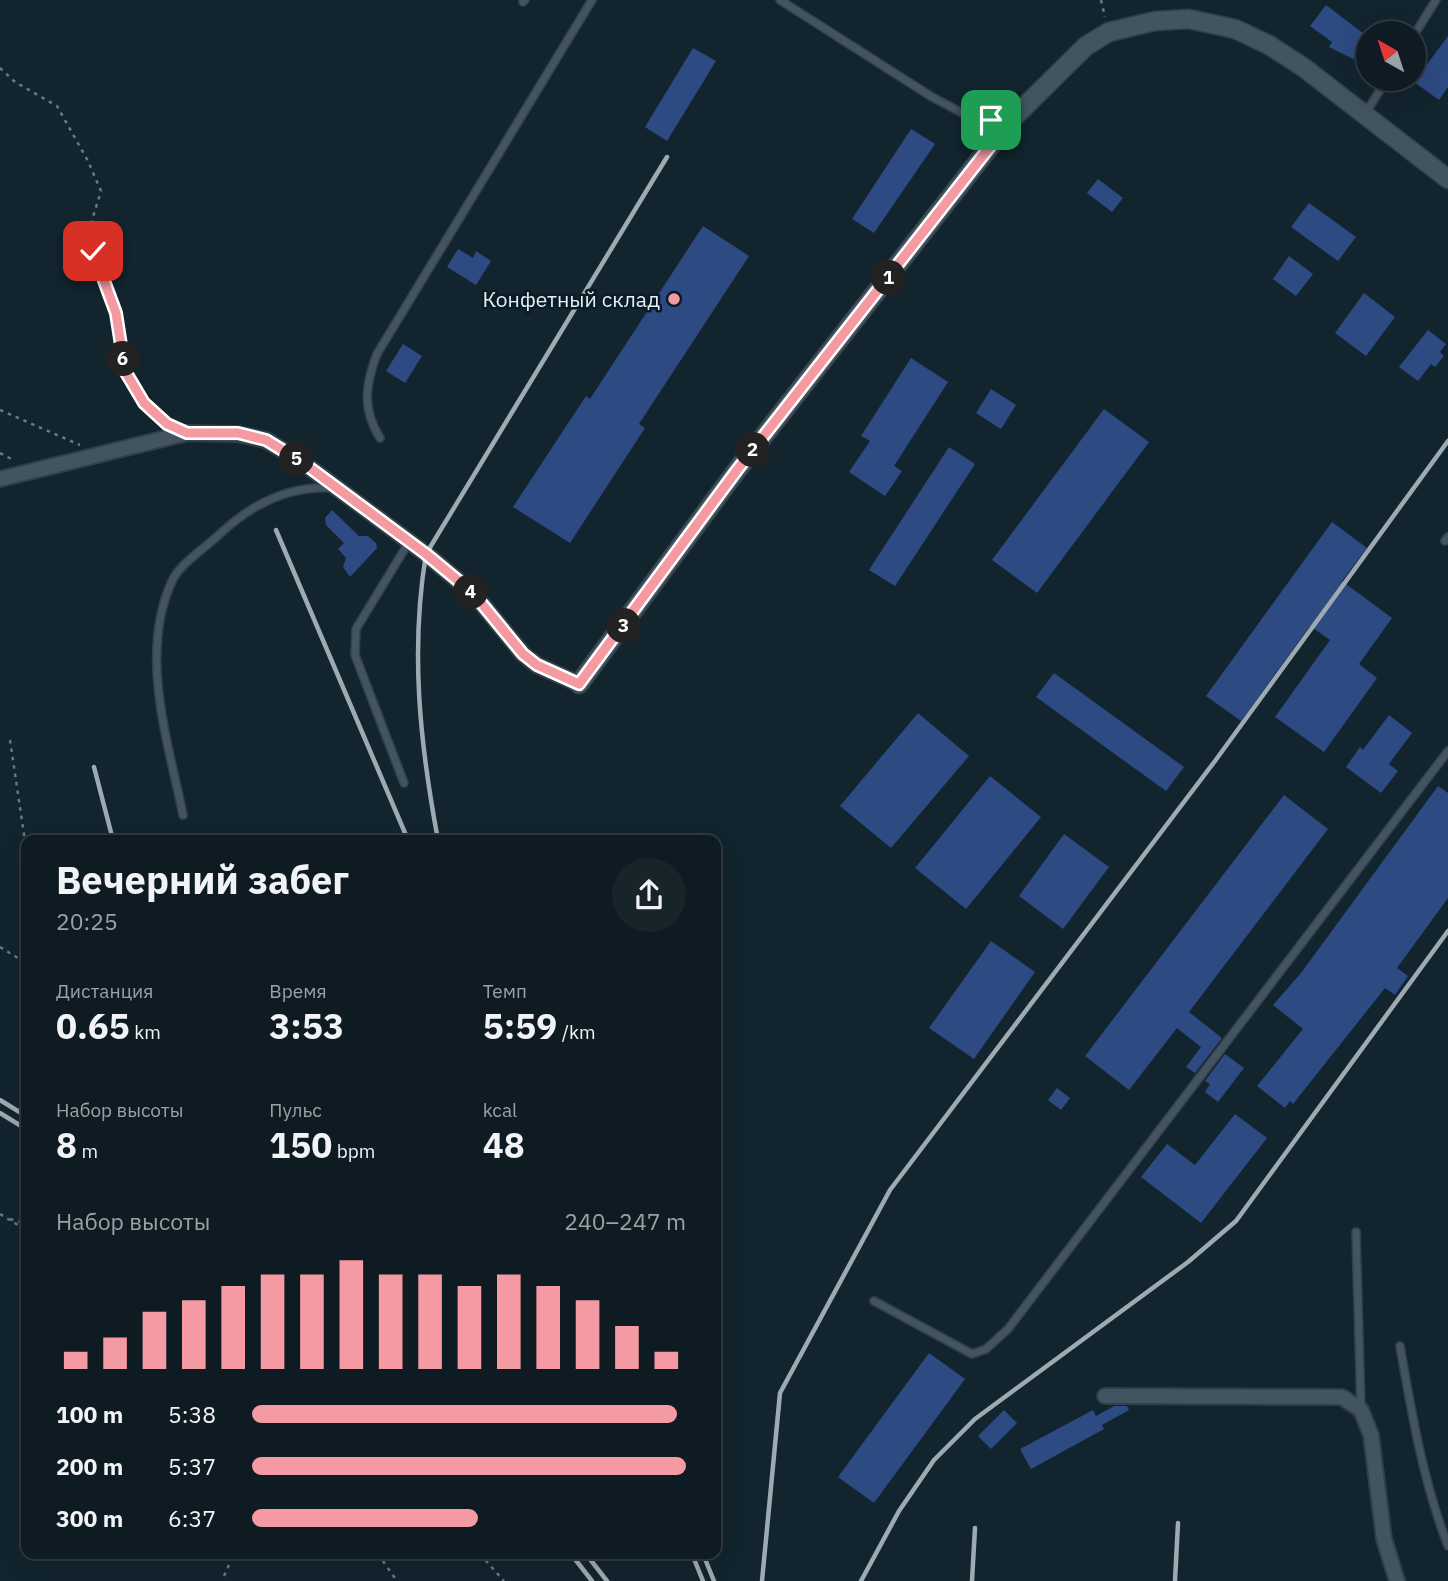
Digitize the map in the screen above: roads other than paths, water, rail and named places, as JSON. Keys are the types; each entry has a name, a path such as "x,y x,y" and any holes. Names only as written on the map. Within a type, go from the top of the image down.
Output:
{"street":[{"path":"0,479 187,433 238,433 266,440 338,488 473,593 523,654 548,673 579,684 737,470 1010,121 1086,46 1109,32 1156,21 1189,19 1234,29 1269,45 1365,114 1448,179"},
{"path":"1105,1396 1342,1397 1361,1410 1371,1435 1384,1539 1397,1581"}],"lane":[{"path":"380,438 369,420 365,397 369,374 377,354 592,0"},
{"path":"780,0 932,97 972,118 1010,121"},
{"path":"1423,21 1436,0"},
{"path":"1365,114 1379,91"},
{"path":"183,815 159,698 158,649 162,611 174,577 237,519 260,502 314,487 338,488"},
{"path":"404,783 355,654 356,629 409,542"},
{"path":"874,1301 972,1354 986,1349 1008,1329 1448,751"},
{"path":"1356,1231 1361,1410"},
{"path":"1400,1346 1420,1461 1432,1506 1448,1546"}],"railway":[{"path":"437,835 426,768 419,697 419,626 426,554 667,157"},
{"path":"762,1581 780,1393 890,1190 1215,761 1448,441"},
{"path":"276,530 406,835"},
{"path":"94,767 112,835"},
{"path":"861,1581 899,1511 934,1460 975,1419 1188,1262 1236,1221 1448,931"},
{"path":"0,1100 21,1113"},
{"path":"0,1113 21,1126"},
{"path":"1175,1581 1178,1523"},
{"path":"972,1581 975,1528"},
{"path":"575,1559 592,1581"},
{"path":"590,1559 607,1581"},
{"path":"694,1559 703,1581"},
{"path":"705,1559 714,1581"}],"place":[{"name":"Конфетный склад","path":"674,299"}]}
